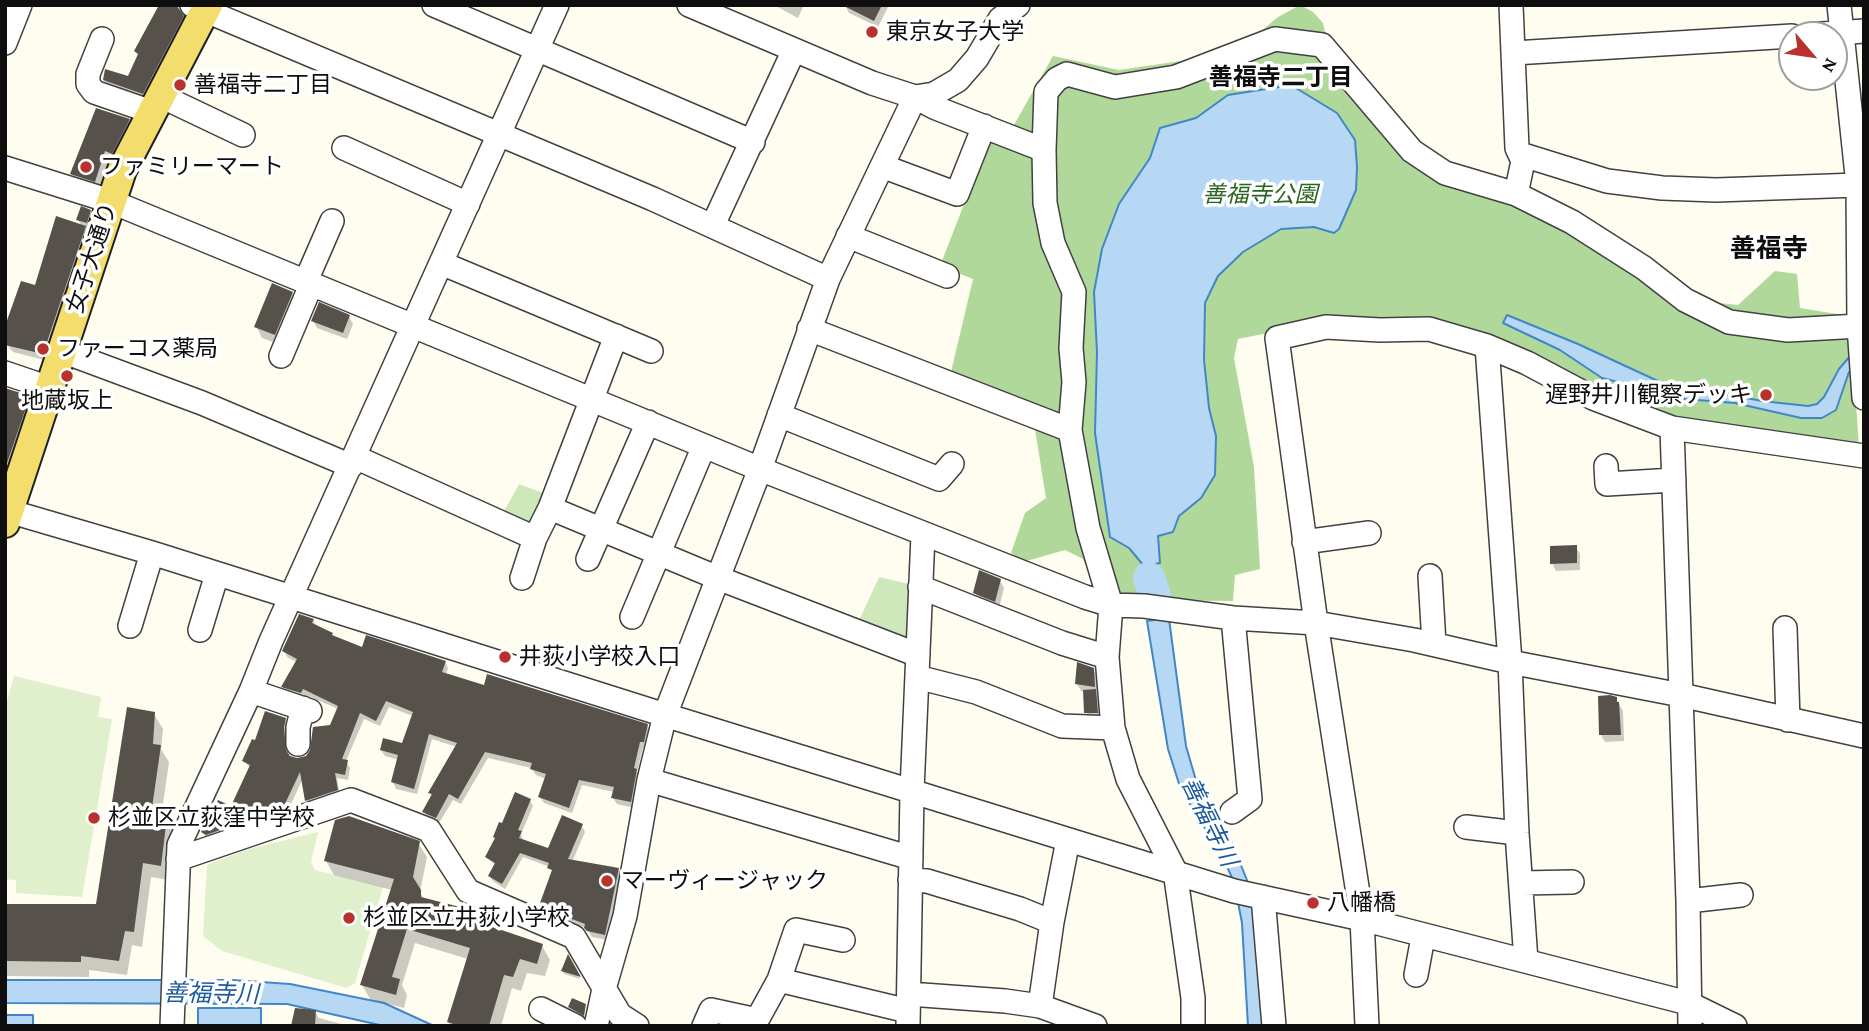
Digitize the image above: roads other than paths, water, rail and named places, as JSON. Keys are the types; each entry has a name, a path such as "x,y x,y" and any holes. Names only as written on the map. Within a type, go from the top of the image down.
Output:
{"main road":[{"name":"女子大通り","path":"7,515 110,201 122,170 202,7"}],"street":[{"path":"5,43 20,5"},
{"path":"434,5 753,142"},
{"path":"172,1026 179,845 251,691 557,5"},
{"path":"689,5 833,67 1044,150"},
{"path":"915,97 934,94 958,80 973,64 999,19 1018,5"},
{"path":"1511,5 1517,148 1523,161 1516,194"},
{"path":"1839,5 1853,32 1859,326 1864,398"},
{"path":"202,7 713,225 828,279"},
{"path":"1514,53 1778,37"},
{"path":"1193,1026 1193,998 1175,872 1128,779 1114,728 1107,657 1111,605 1088,528 1070,430 1074,382 1071,348 1074,292 1054,243 1045,203 1046,92 1057,79 1067,74 1115,87 1176,77 1275,39 1322,45 1412,151 1446,173 1516,194 1572,222 1644,268 1685,300 1729,322 1788,330 1859,326"},
{"path":"102,40 88,74 88,84 94,92 156,104 243,135"},
{"path":"713,225 794,50"},
{"path":"596,1026 625,916 649,780 665,715 760,469 828,279 915,97"},
{"path":"882,166 957,194 984,126"},
{"path":"344,148 468,204"},
{"path":"1520,154 1607,181 1662,188 1716,190 1858,185"},
{"path":"5,168 110,201 923,535 1111,605 1144,606 1233,618 1316,623 1681,695 1864,736"},
{"path":"281,356 332,220"},
{"path":"848,236 947,276"},
{"path":"442,264 651,351"},
{"path":"1367,1026 1362,919 1304,541 1277,338 1325,327 1429,329 1487,346 1527,363 1593,398 1672,428 1864,456"},
{"path":"809,329 1070,430"},
{"path":"522,579 616,336"},
{"path":"1487,346 1510,662 1517,833 1526,961"},
{"path":"62,351 353,461 536,538"},
{"path":"5,373 49,388"},
{"path":"779,415 939,479 953,464"},
{"path":"588,559 648,422"},
{"path":"1672,428 1688,901 1689,1014"},
{"path":"632,617 704,446"},
{"path":"1606,467 1607,484 1674,480"},
{"path":"550,508 718,578 976,692 1062,726 1114,728"},
{"path":"7,515 152,553 1175,872 1253,895 1362,919 1423,937 1526,961 1689,1014 1735,1026"},
{"path":"1304,541 1369,533"},
{"path":"908,1010 912,791 923,535"},
{"path":"130,626 152,553"},
{"path":"200,630 217,574"},
{"path":"1430,576 1434,645"},
{"path":"920,587 1062,643 1107,657"},
{"path":"1232,812 1251,799 1233,618"},
{"path":"1785,628 1787,720"},
{"path":"251,691 307,710 298,727 298,744"},
{"path":"649,780 910,869 927,881 1007,905 1052,922"},
{"path":"178,859 351,800 429,830 468,891 574,937 620,1015 636,1026"},
{"path":"1465,827 1517,833"},
{"path":"1040,1006 1052,922 1068,840"},
{"path":"1522,883 1572,882"},
{"path":"1253,895 1274,1026"},
{"path":"1688,901 1741,895"},
{"path":"704,1026 711,1010 757,1020 779,980 796,930 843,940"},
{"path":"1416,975 1423,937"},
{"path":"779,980 908,1010 1005,1001 1040,1006 1095,1026"},
{"path":"541,1009 575,1026"}],"water":[{"path":"1291,85 1337,113 1355,140 1356,190 1339,229 1334,233 1314,227 1281,229 1243,252 1218,276 1205,303 1204,360 1209,408 1216,436 1215,475 1201,498 1179,516 1173,532 1158,536 1160,563 1151,565 1152,578 1145,579 1144,566 1129,548 1110,537 1095,433 1097,352 1094,292 1102,249 1119,204 1150,158 1160,128 1196,118 1228,95"},
{"path":"1507,315 1660,382 1762,401 1808,406 1817,404 1851,355 1857,368 1849,372 1836,410 1822,418 1801,418 1735,403 1685,399 1602,378 1560,350 1503,323"},
{"path":"1169,619 1186,746 1197,784 1233,845 1260,913 1268,1026 1248,1026 1242,923 1234,882 1220,852 1181,790 1168,749 1147,621"},
{"path":"5,980 232,980 290,984 384,1003 434,1026 384,1026 287,1004 5,1003"},
{"path":"198,1008 261,1008 261,1026 198,1026"},
{"path":"5,1015 33,1015 33,1026 5,1026"}],"waterway":[{"name":"善福寺川","path":"1149,578 1156,599"}],"place":[{"name":"東京女子大学","path":"872,32"},
{"name":"善福寺二丁目","path":"180,85"},
{"name":"ファミリーマート","path":"86,167"},
{"name":"ファーコス薬局","path":"43,349"},
{"name":"地蔵坂上","path":"67,376"},
{"name":"遅野井川観察デッキ","path":"1766,395"},
{"name":"井荻小学校入口","path":"505,657"},
{"name":"杉並区立荻窪中学校","path":"94,818"},
{"name":"マーヴィージャック","path":"607,881"},
{"name":"八幡橋","path":"1313,903"},
{"name":"杉並区立井荻小学校","path":"349,918"}],"district":[{"name":"善福寺二丁目","path":"1281,78"},
{"name":"善福寺","path":"1769,249"}],"park label":[{"name":"善福寺公園","path":"1260,195"}]}
